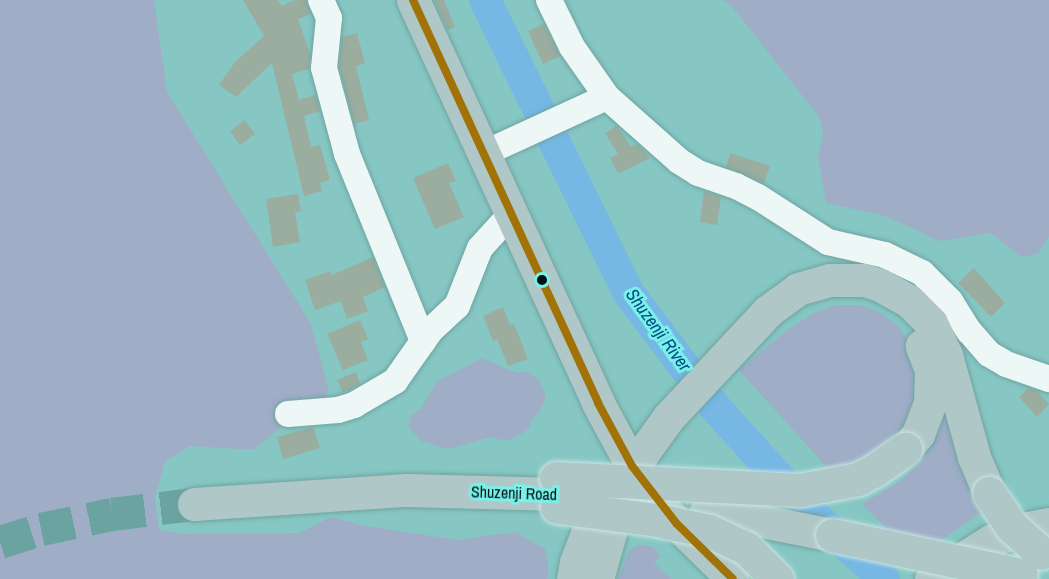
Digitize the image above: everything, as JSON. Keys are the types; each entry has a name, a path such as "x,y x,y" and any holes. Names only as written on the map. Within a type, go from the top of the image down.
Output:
{"highway":[{"path":"413,0 493,150 512,213 598,404 632,466 677,524 727,574"},
{"path":"573,579 576,562 589,528 632,466 768,311 798,289 830,280 847,279 864,280 895,292 920,311 939,338 952,374 974,458 989,493 1011,526 1040,558"},
{"path":"268,500 800,490 858,479 891,461 918,434 926,419 932,385 931,370 919,340 909,326 882,304 849,296 816,300 799,307 770,326 723,365"},
{"path":"599,579 603,552 632,466"},
{"name":"Shuzenji Road","path":"194,504 418,490 557,493 706,510 832,535 1040,558"},
{"path":"557,493 657,520 709,531 746,548 777,579"},
{"path":"931,579 992,540 1028,528 1040,558"},
{"path":"599,579 615,545 623,537 640,532 652,533 672,540 727,574"}],"street":[{"path":"321,0 329,18 324,68 347,154 423,340"},
{"path":"549,0 572,47 607,97 663,148 698,173 736,186 758,197 828,242 885,255 922,273 950,301 969,331 989,354 1005,364 1049,379"},
{"path":"493,150 574,110 607,97"},
{"path":"288,414 338,410 354,405 395,381 423,340 438,322 457,306 480,248 512,213"}],"shaded area":[{"path":"0,0 154,0 167,92 311,324 328,387 325,404 297,414 253,450 190,446 165,462 155,497 159,530 182,534 299,533 331,517 365,526 458,540 516,532 545,549 549,572 547,579 0,579"},
{"path":"722,0 1049,0 1049,236 1038,254 1021,257 991,233 940,241 885,216 826,203 818,157 823,135 820,118 730,4"},
{"path":"835,305 860,305 881,313 898,326 912,347 920,370 914,410 890,449 833,474 739,370 785,332 814,313"},
{"path":"482,358 517,373 527,371 539,380 546,396 540,411 531,420 530,427 520,435 506,441 490,437 448,449 421,441 408,426 411,415 421,409 436,382"},
{"path":"945,401 985,510 937,543 894,536 862,504 899,482 921,461 942,426"},
{"path":"638,545 652,546 661,555 654,563 671,579 618,579 629,551"}],"building":[{"path":"243,0 278,0 282,6 295,0 306,0 311,14 298,19 310,54 309,69 292,74 299,100 316,95 320,111 304,116 311,147 320,145 330,180 320,183 322,191 304,196 272,63 236,97 219,85 235,62 264,36"},
{"path":"434,0 444,0 455,27 448,30"},
{"path":"544,24 560,56 543,64 528,31"},
{"path":"357,33 365,63 356,66 369,120 354,124 339,67 342,37"},
{"path":"245,120 255,134 240,145 230,131"},
{"path":"617,126 631,147 637,144 650,158 618,174 610,158 618,154 605,133"},
{"path":"730,153 770,166 764,183 726,167"},
{"path":"448,163 456,181 449,183 464,217 435,229 413,178"},
{"path":"704,191 721,197 717,225 700,222"},
{"path":"298,194 301,211 295,212 300,242 273,247 266,199"},
{"path":"373,257 385,287 363,297 368,311 347,319 341,301 315,310 305,280 331,271 332,275"},
{"path":"974,268 1005,303 991,317 958,283"},
{"path":"503,307 510,325 514,324 528,359 508,366 497,339 493,341 483,316"},
{"path":"360,320 368,339 361,342 368,360 343,370 327,334"},
{"path":"356,372 360,384 343,393 337,380"},
{"path":"1029,388 1037,391 1049,404 1037,417 1019,397"},
{"path":"313,427 320,448 283,459 277,437"}],"waterway":[{"name":"Shuzenji River","path":"485,0 628,292 713,405 811,513 884,579"}],"tunnel":[{"path":"0,542 41,529 112,514 194,504"}],"transit line":[{"path":"413,0 598,403 632,466 677,524 733,579"}]}
